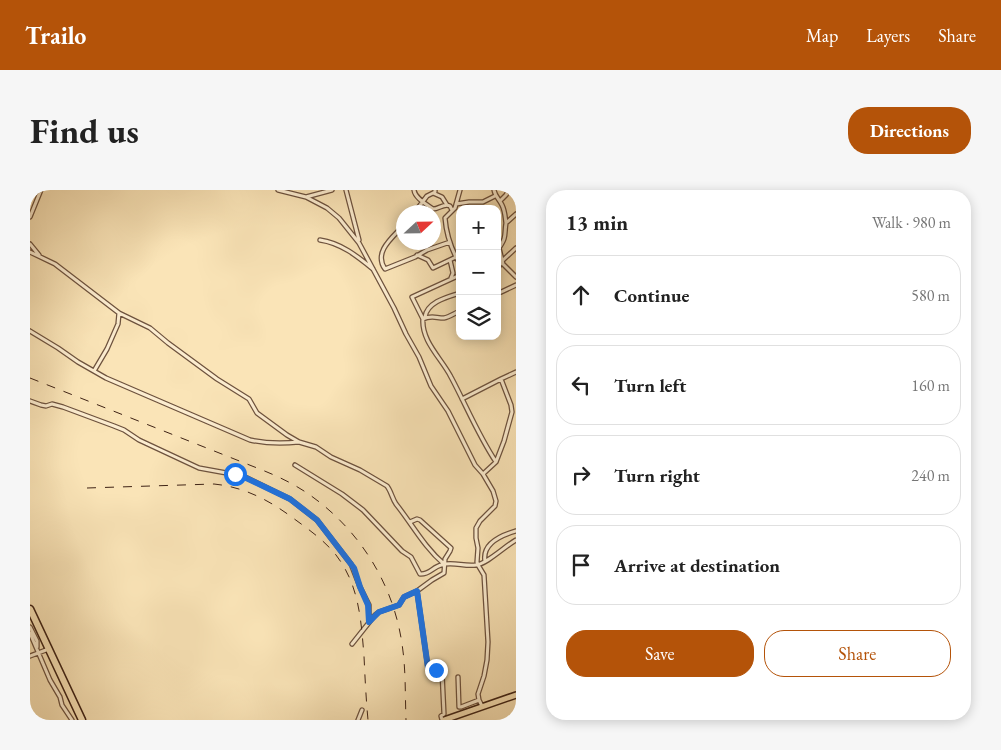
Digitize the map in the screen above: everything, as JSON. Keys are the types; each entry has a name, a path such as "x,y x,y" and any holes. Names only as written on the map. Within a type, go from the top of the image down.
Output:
{"highway":[{"path":"30,609 81,720"},
{"path":"30,616 81,720"}],"main road":[{"path":"446,720 516,695"}],"street":[{"path":"30,218 41,190"},
{"path":"278,190 306,197 327,208 339,218 359,243 394,308 431,386 448,411 475,465 493,491 496,501 495,506 480,521 476,528 478,565 484,575 488,642 484,676 478,694 482,706"},
{"path":"306,197 332,190"},
{"path":"346,190 359,243"},
{"path":"414,190 415,195 428,206 435,209 447,205"},
{"path":"456,252 450,242 445,218 456,204 460,190"},
{"path":"494,190 495,196 503,208 506,223 505,238 501,244"},
{"path":"500,201 509,190"},
{"path":"421,205 427,196 434,192 452,210"},
{"path":"456,204 483,202 495,196"},
{"path":"506,223 516,214"},
{"path":"396,233 389,240 382,253 381,260 385,269 450,242"},
{"path":"320,240 330,242 345,249 375,271"},
{"path":"30,244 40,256"},
{"path":"501,261 516,248"},
{"path":"30,252 55,264 120,313 150,328 168,344 249,399 257,414 299,442 316,447 387,486 412,527 444,564"},
{"path":"417,255 428,260 433,268 456,257"},
{"path":"450,260 453,272 451,278"},
{"path":"501,263 516,277"},
{"path":"424,318 412,297 456,276"},
{"path":"501,292 516,285"},
{"path":"456,295 432,304 425,314 423,323 433,351 446,368 486,448 496,462"},
{"path":"94,371 107,349 118,324 120,313"},
{"path":"424,318 446,317 456,313"},
{"path":"30,331 94,371 250,440 267,444 299,442"},
{"path":"462,398 516,372"},
{"path":"483,474 496,462 512,412 501,379"},
{"path":"30,401 46,406 52,404 63,407 114,426 199,468 242,476 290,499 317,520 352,564 368,605 369,622"},
{"path":"295,465 364,510 402,551 411,557 420,574 426,574 444,564 478,565 516,540"},
{"path":"352,644 379,612 399,605 404,597 417,591 444,573 445,559 451,549 449,546 420,520 417,519 410,522"},
{"path":"485,561 486,552 494,542 504,534 516,531"},
{"path":"417,591 428,668 431,671 441,670 442,672 444,714 441,716 446,720"},
{"path":"30,627 37,641 38,651"},
{"path":"30,633 62,705 72,720"},
{"path":"30,656 38,651 46,650"},
{"path":"458,677 460,707 479,700"},
{"path":"464,706 466,712"},
{"path":"358,720 362,710"}],"railway":[{"path":"30,378 278,477 304,491 340,520 369,557 381,577 390,598 402,644 405,672 406,720"},
{"path":"87,488 214,484 236,488 256,495 284,511 316,535 344,566 358,603 362,629 368,720"}],"route":[{"path":"235,474 290,499 317,520 352,564 368,605 369,622 379,612 399,605 406,595 417,591 428,668 431,671 436,670"}]}
